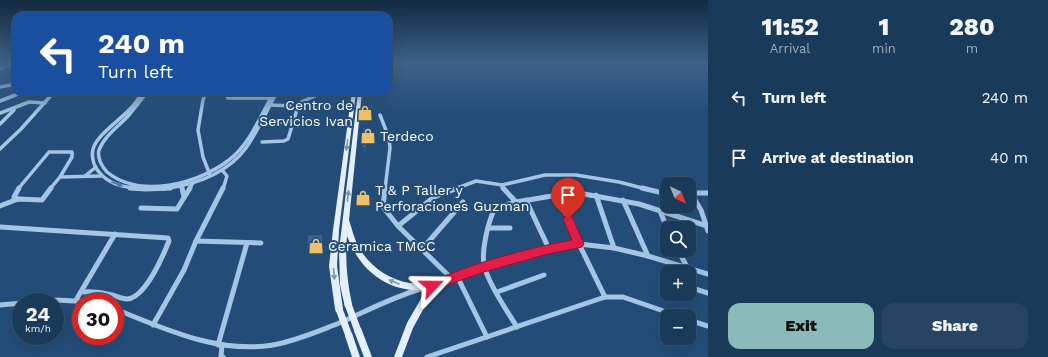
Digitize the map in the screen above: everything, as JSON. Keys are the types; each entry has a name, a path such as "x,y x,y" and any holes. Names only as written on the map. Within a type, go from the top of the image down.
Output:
{"main road":[{"path":"353,96 336,230 333,266 339,309 356,357"},
{"path":"360,96 345,218 342,267 348,304 368,357"},
{"path":"345,218 356,250 366,263 380,275 394,283 407,286 432,286 410,326 398,357"}],"street":[{"path":"0,87 12,85"},
{"path":"0,101 13,96"},
{"path":"0,149 21,129 51,96"},
{"path":"101,176 92,156 95,146 140,96"},
{"path":"144,96 135,108 106,139 99,149 99,158 108,174 115,178 138,185 155,186 177,183 222,170 240,155 272,96"},
{"path":"204,96 198,130 204,157 210,174"},
{"path":"227,96 228,98 299,105 316,96"},
{"path":"60,177 101,176 116,184 134,189 162,189 193,183 210,174 237,154 275,96"},
{"path":"0,113 29,102 45,103"},
{"path":"262,142 286,141 288,139 299,105"},
{"path":"0,124 14,110"},
{"path":"380,115 389,138 390,148 383,207 398,226 454,277 487,337"},
{"path":"274,122 294,123"},
{"path":"0,206 18,199 42,200 56,180 60,177 72,157 72,152 49,152 45,155 16,192 14,197 18,199"},
{"path":"84,176 96,167"},
{"path":"153,325 184,270 196,241 227,179 227,176 222,170"},
{"path":"398,226 434,197 471,182 482,181 497,186 545,175 563,174 619,182 660,192"},
{"path":"141,208 177,209 193,183"},
{"path":"502,185 503,189 516,202"},
{"path":"181,186 184,197"},
{"path":"696,193 708,192"},
{"path":"517,327 484,268 488,228 491,215 495,208 526,200 573,193 596,195 623,200 660,211"},
{"path":"558,195 579,244 605,297"},
{"path":"596,195 614,248"},
{"path":"526,200 548,249"},
{"path":"623,200 648,256"},
{"path":"423,248 463,202"},
{"path":"696,204 702,210 704,225 708,231"},
{"path":"666,213 704,225"},
{"path":"0,227 168,238 169,241 149,279 140,292 132,298 119,298 94,291 81,292"},
{"path":"488,228 510,228"},
{"path":"81,292 115,234"},
{"path":"196,241 261,243"},
{"path":"222,357 220,345 247,243"},
{"path":"124,313 153,325 220,345 250,348 280,344 312,334 404,294 432,286 454,277 548,249 579,244 614,248 680,265"},
{"path":"696,270 708,274"},
{"path":"497,292 544,275"},
{"path":"696,289 708,293"},
{"path":"426,357 605,297 623,297 660,310"},
{"path":"0,305 32,300 72,300"},
{"path":"696,322 708,326"}],"building":[{"path":"363,127 373,128 372,134 362,133"},
{"path":"362,143 367,143 367,148 362,148"},
{"path":"359,191 368,192 367,199 357,197"},
{"name":"Ceramica TMCC","path":"323,234 323,249 307,250 307,235"}],"place":[{"name":"Centro de Servicios Ivan","path":"365,113"},
{"name":"Terdeco","path":"368,136"},
{"name":"T & P Taller y Perforaciones Guzman","path":"363,198"},
{"name":"Ceramica TMCC","path":"316,246"}],"route":[{"path":"432,286 451,278 548,249 579,244 568,219"}]}
